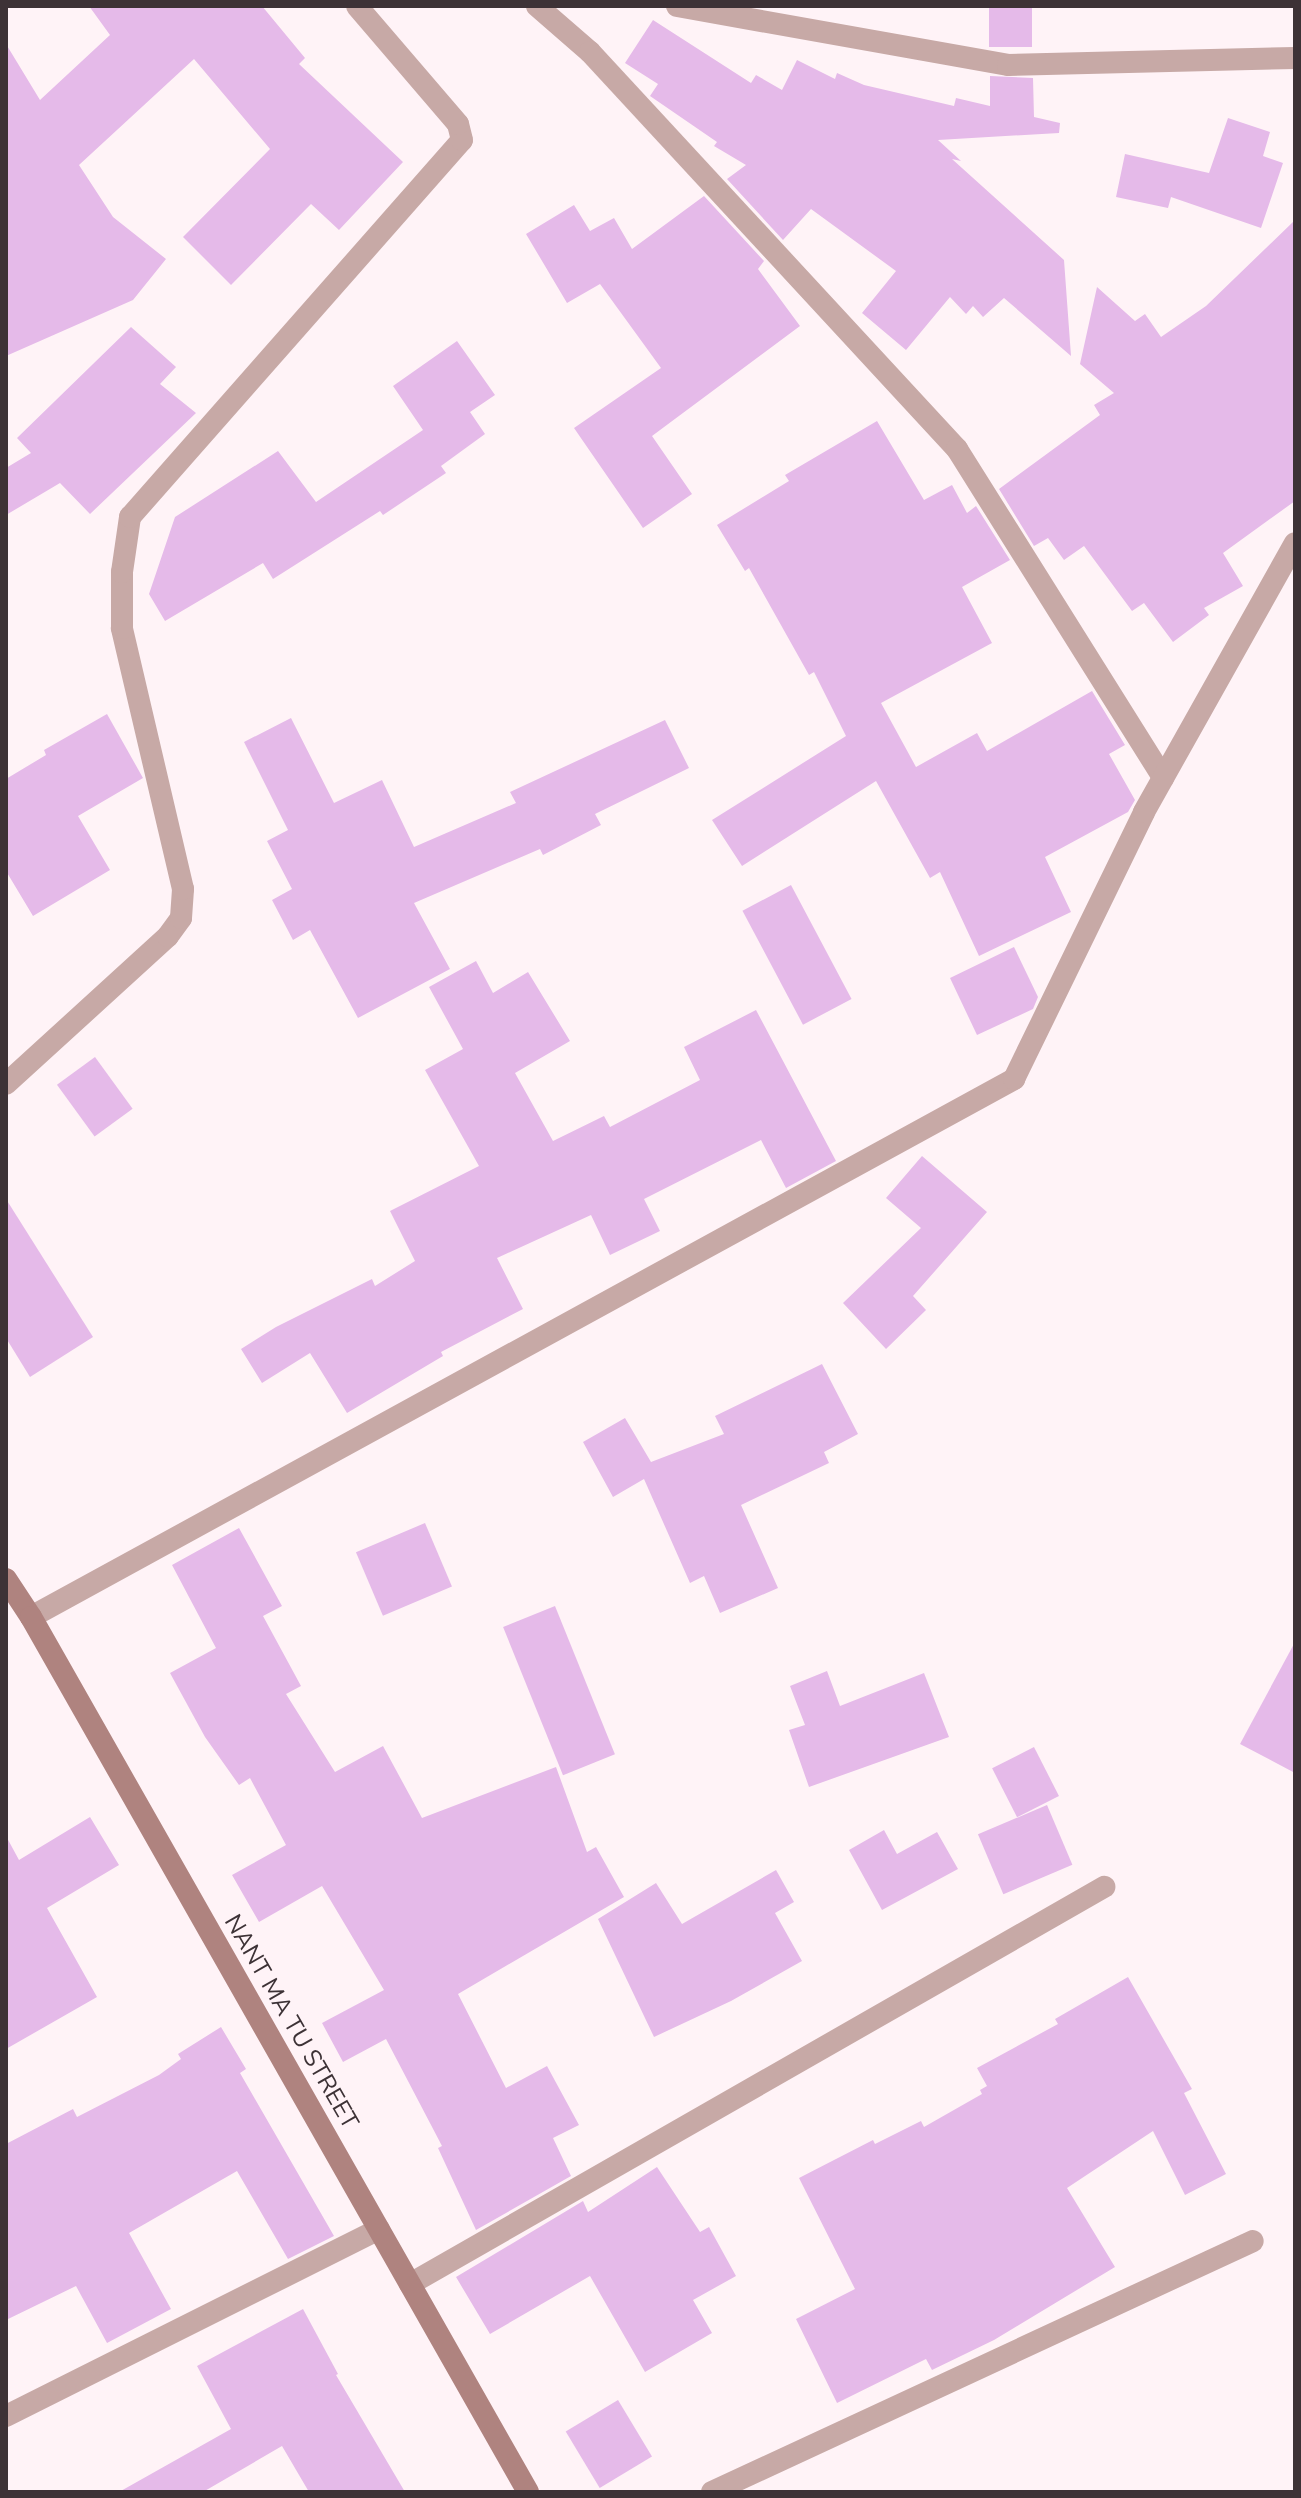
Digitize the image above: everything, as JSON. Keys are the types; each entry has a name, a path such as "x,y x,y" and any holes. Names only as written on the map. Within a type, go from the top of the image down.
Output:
{"main road":[{"name":"NANT MA TU STREET","path":"6,1579 31,1617 528,2492"}],"street":[{"path":"6,1084 168,936 181,918 183,889 122,628 122,572 130,517 462,140 458,124 357,6"},
{"path":"537,6 590,52 957,449 1163,778"},
{"path":"677,6 1008,65 1295,58"},
{"path":"31,1617 1014,1079 1163,778 1295,543"},
{"path":"410,2284 1104,1887"},
{"path":"6,2416 379,2229"},
{"path":"712,2492 1253,2241"}],"building":[{"path":"89,6 262,6 305,58 299,64 403,162 339,230 311,204 231,285 183,237 270,149 194,59 79,165 113,217 166,259 133,300 6,356 6,44 40,100 110,35"},
{"path":"989,6 1032,6 1032,47 989,47"},
{"path":"653,20 751,83 756,75 782,90 797,60 835,79 837,73 864,85 954,106 956,98 990,106 990,76 1033,78 1034,117 1060,123 1059,133 938,140 961,161 952,159 1064,260 1071,356 1004,298 983,317 973,306 966,314 950,297 906,350 862,313 896,271 811,209 783,240 727,179 746,165 714,146 717,142 650,96 658,84 625,63"},
{"path":"1228,118 1270,132 1263,156 1283,163 1261,228 1171,197 1168,208 1116,197 1125,154 1209,173"},
{"path":"704,196 764,261 758,269 800,326 652,436 692,494 643,528 574,428 661,368 600,284 567,303 526,234 574,205 590,231 614,218 632,249"},
{"path":"1295,220 1295,501 1223,553 1243,586 1204,608 1209,615 1173,642 1144,603 1132,611 1084,546 1064,560 1048,538 1034,546 999,489 1100,415 1094,405 1114,393 1080,364 1097,287 1135,321 1145,314 1161,337 1206,306"},
{"path":"131,327 176,367 160,384 196,413 90,514 60,483 6,515 6,468 31,453 17,438"},
{"path":"457,341 495,395 470,412 485,434 441,466 446,473 383,515 380,511 273,579 263,563 165,621 149,594 175,517 278,451 316,502 423,430 393,386"},
{"path":"877,421 924,500 952,485 967,513 976,506 1010,560 962,587 992,643 881,703 916,767 977,733 987,751 1092,691 1125,745 1109,754 1135,800 1128,812 1045,857 1071,912 979,956 940,872 930,878 876,781 742,866 712,820 846,736 814,672 809,675 749,568 745,571 717,525 789,481 785,475"},
{"path":"107,714 143,778 78,816 110,870 33,916 6,871 6,779 46,755 44,750"},
{"path":"291,718 334,803 382,780 414,847 516,803 510,792 665,720 689,768 595,814 601,825 543,855 540,849 414,903 450,969 358,1018 310,930 293,940 272,900 292,889 267,841 288,830 244,742"},
{"path":"791,885 852,999 803,1025 742,911"},
{"path":"1014,947 1038,997 1033,1009 977,1035 950,978"},
{"path":"476,961 493,993 528,972 570,1041 515,1073 553,1141 604,1116 610,1127 700,1080 684,1047 756,1010 836,1161 786,1188 761,1140 644,1199 660,1231 610,1255 591,1215 497,1258 523,1309 441,1352 443,1356 347,1413 310,1353 262,1383 241,1349 276,1327 372,1279 375,1286 415,1261 390,1211 479,1166 425,1070 463,1049 429,987"},
{"path":"95,1057 133,1109 95,1136 57,1085"},
{"path":"922,1156 987,1212 913,1296 926,1310 886,1349 843,1303 921,1228 886,1198"},
{"path":"6,1199 93,1337 30,1377 6,1338"},
{"path":"822,1364 858,1434 824,1452 829,1463 741,1505 778,1588 720,1613 704,1576 690,1583 644,1479 613,1497 583,1442 625,1418 651,1462 724,1434 715,1416"},
{"path":"425,1523 452,1587 383,1616 356,1552"},
{"path":"239,1528 282,1606 263,1616 301,1686 286,1694 335,1772 383,1746 422,1818 556,1767 587,1852 596,1847 624,1897 458,1994 506,2088 547,2066 579,2125 553,2138 571,2176 476,2230 438,2148 442,2146 386,2039 343,2062 322,2023 384,1990 322,1886 259,1922 232,1875 286,1845 250,1778 239,1785 205,1737 170,1673 216,1648 172,1565"},
{"path":"555,1606 615,1754 563,1775 503,1627"},
{"path":"1295,1642 1295,1773 1240,1744"},
{"path":"827,1671 840,1706 924,1673 949,1737 809,1787 789,1730 805,1725 790,1686"},
{"path":"1034,1747 1059,1796 1017,1817 992,1768"},
{"path":"1047,1805 1072,1865 1003,1894 978,1834"},
{"path":"90,1817 119,1865 47,1908 97,1997 6,2049 6,1836 19,1860"},
{"path":"884,1830 897,1854 937,1832 958,1869 882,1910 849,1850"},
{"path":"776,1870 794,1902 775,1913 802,1961 731,2001 654,2037 598,1919 656,1883 682,1924"},
{"path":"1128,1977 1192,2089 1184,2093 1226,2174 1185,2195 1153,2131 1067,2188 1115,2267 994,2340 932,2370 926,2359 837,2403 796,2319 855,2289 799,2178 873,2140 875,2144 921,2121 924,2127 982,2094 980,2090 987,2086 977,2068 1058,2024 1055,2019"},
{"path":"221,2027 246,2069 240,2073 334,2236 288,2259 237,2171 129,2233 171,2309 107,2343 76,2286 6,2320 6,2144 73,2109 77,2117 159,2075 181,2059 178,2054"},
{"path":"657,2167 700,2232 709,2227 736,2276 693,2300 712,2333 645,2372 590,2276 490,2334 456,2277 583,2201 588,2212"},
{"path":"303,2309 336,2375 405,2492 309,2492 282,2446 203,2492 119,2492 231,2429 197,2366"},
{"path":"618,2400 652,2457 600,2488 566,2431"}]}
